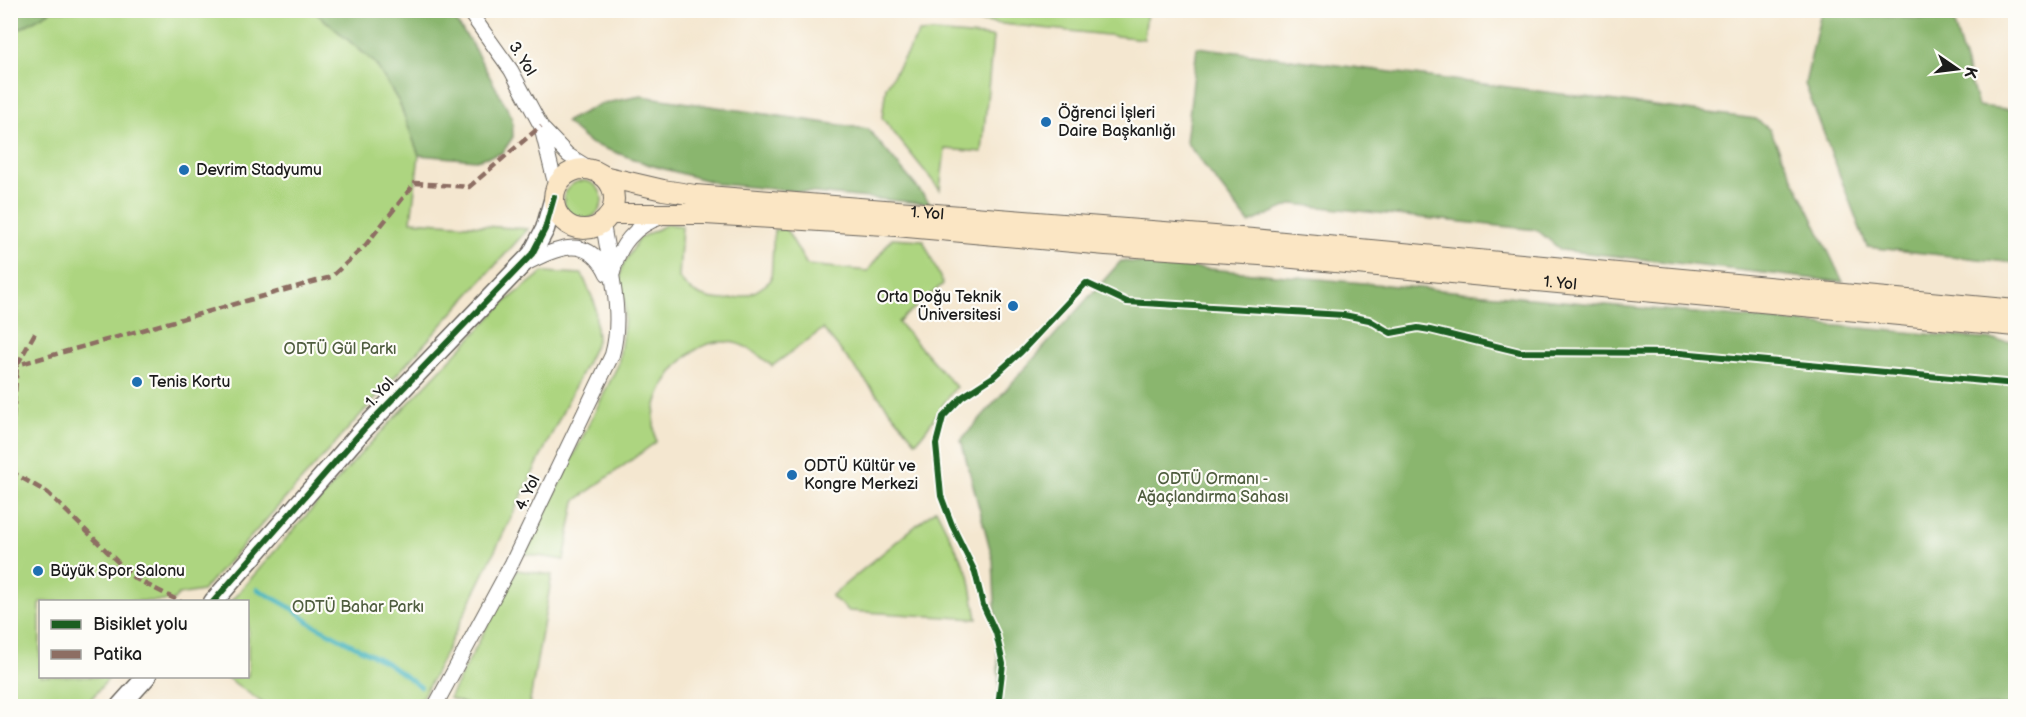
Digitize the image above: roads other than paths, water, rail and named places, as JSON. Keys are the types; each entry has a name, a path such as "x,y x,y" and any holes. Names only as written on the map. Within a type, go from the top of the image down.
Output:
{"main road":[{"path":"581,169 598,173 608,182 614,198 607,219 594,228 574,228 559,216 555,192 569,173 581,169"},
{"name":"1. Yol","path":"598,173 663,190 695,195 970,224 1252,247 1869,304 2016,310"},
{"name":"1. Yol","path":"607,219 674,213 970,224"},
{"name":"1. Yol","path":"1869,304 2016,326"}],"street":[{"name":"3. Yol","path":"468,10 511,70 543,128 568,155 598,173"},
{"name":"3. Yol","path":"543,128 555,192"},
{"name":"1. Yol","path":"215,600 363,430 519,267 539,242 550,215 555,192"},
{"name":"4. Yol","path":"611,284 618,255 632,234 643,225 674,213"},
{"name":"4. Yol","path":"607,219 611,284"},
{"name":"4. Yol","path":"435,706 512,563 608,365 617,335 618,308 611,284 597,257 581,248 552,250 519,267"},
{"path":"120,706 145,678"}],"waterway":[{"path":"257,589 293,609 310,623 387,663 421,687"}],"place":[{"name":"Öğrenci İşleri Daire Başkanlığı","path":"1046,122"},
{"name":"Devrim Stadyumu","path":"184,170"},
{"name":"Orta Doğu Teknik Üniversitesi","path":"1013,306"},
{"name":"Tenis Kortu","path":"137,382"},
{"name":"ODTÜ Kültür ve Kongre Merkezi","path":"792,475"},
{"name":"Büyük Spor Salonu","path":"38,571"}],"park label":[{"name":"ODTÜ Gül Parkı","path":"340,349"},
{"name":"ODTÜ Ormanı - Ağaçlandırma Sahası","path":"1213,488"},
{"name":"ODTÜ Bahar Parkı","path":"358,607"}]}
